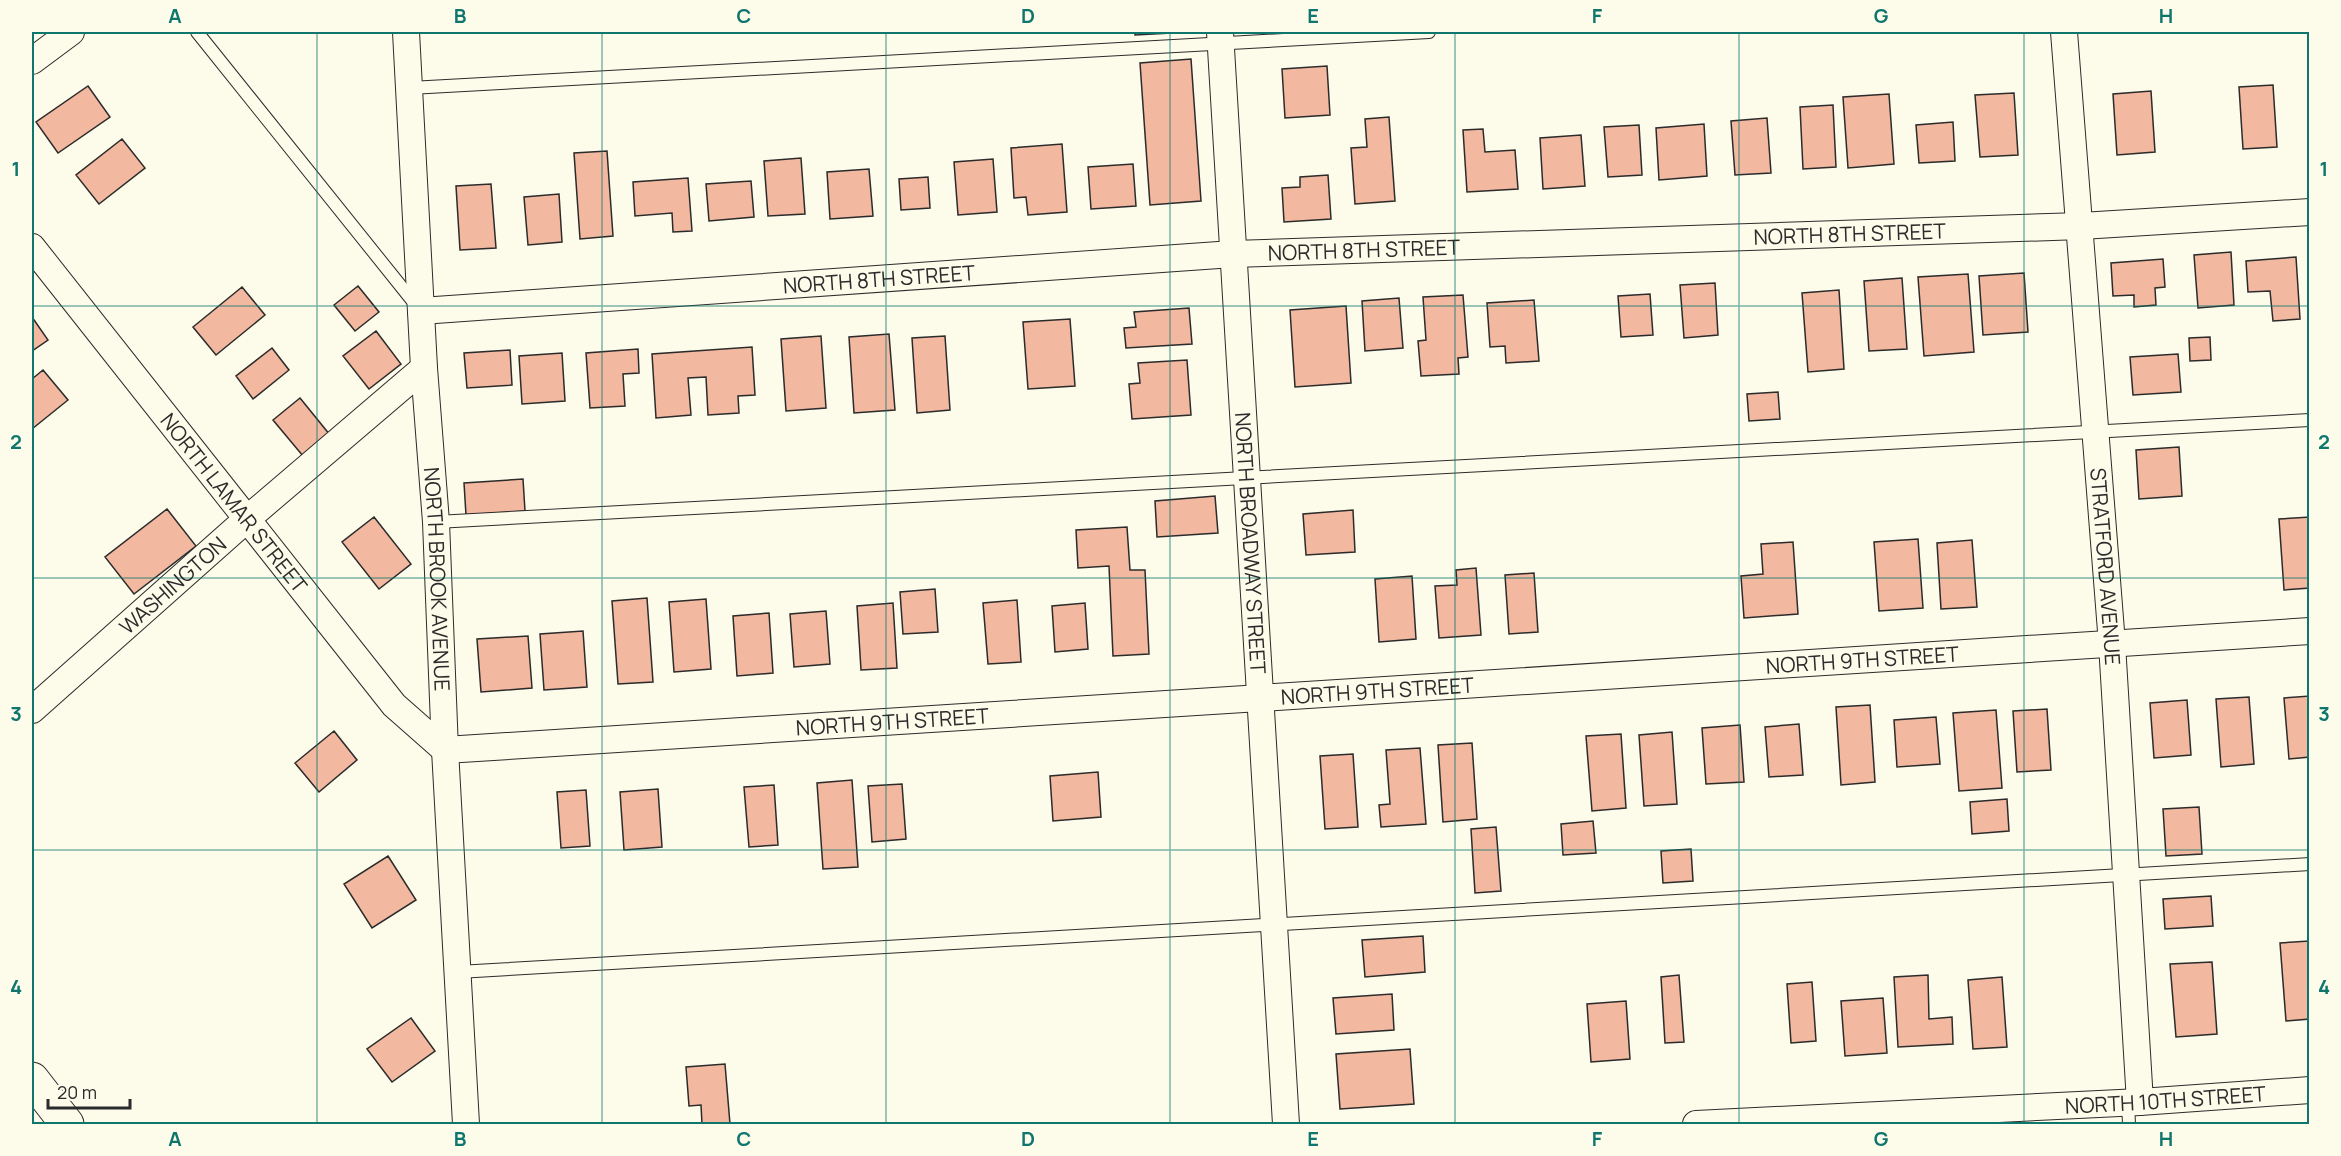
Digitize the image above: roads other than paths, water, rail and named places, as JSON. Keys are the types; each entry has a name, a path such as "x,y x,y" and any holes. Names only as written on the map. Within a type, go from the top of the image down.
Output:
{"main road":[{"path":"32,1079 67,1125"}],"street":[{"path":"32,61 70,32"},
{"name":"NORTH BROOK AVENUE","path":"406,32 424,368 436,522 445,750 466,1125"},
{"name":"STRATFORD AVENUE","path":"2064,32 2112,644 2124,874 2132,1110"},
{"name":"NORTH BROADWAY STREET","path":"1220,37 1286,1125"},
{"name":"NORTH 8TH STREET","path":"421,310 1233,254 2080,226 2310,212"},
{"name":"NORTH LAMAR STREET","path":"32,246 394,705 445,750"},
{"name":"WASHINGTON","path":"32,710 247,519 424,368"},
{"name":"NORTH 9TH STREET","path":"445,750 2310,632"},
{"name":"NORTH 10TH STREET","path":"1696,1125 2132,1110 2310,1090"}],"lane":[{"path":"197,32 421,310"},
{"path":"410,88 1220,37 1429,32"},
{"path":"436,522 2310,420"},
{"path":"458,972 2310,864"}]}
